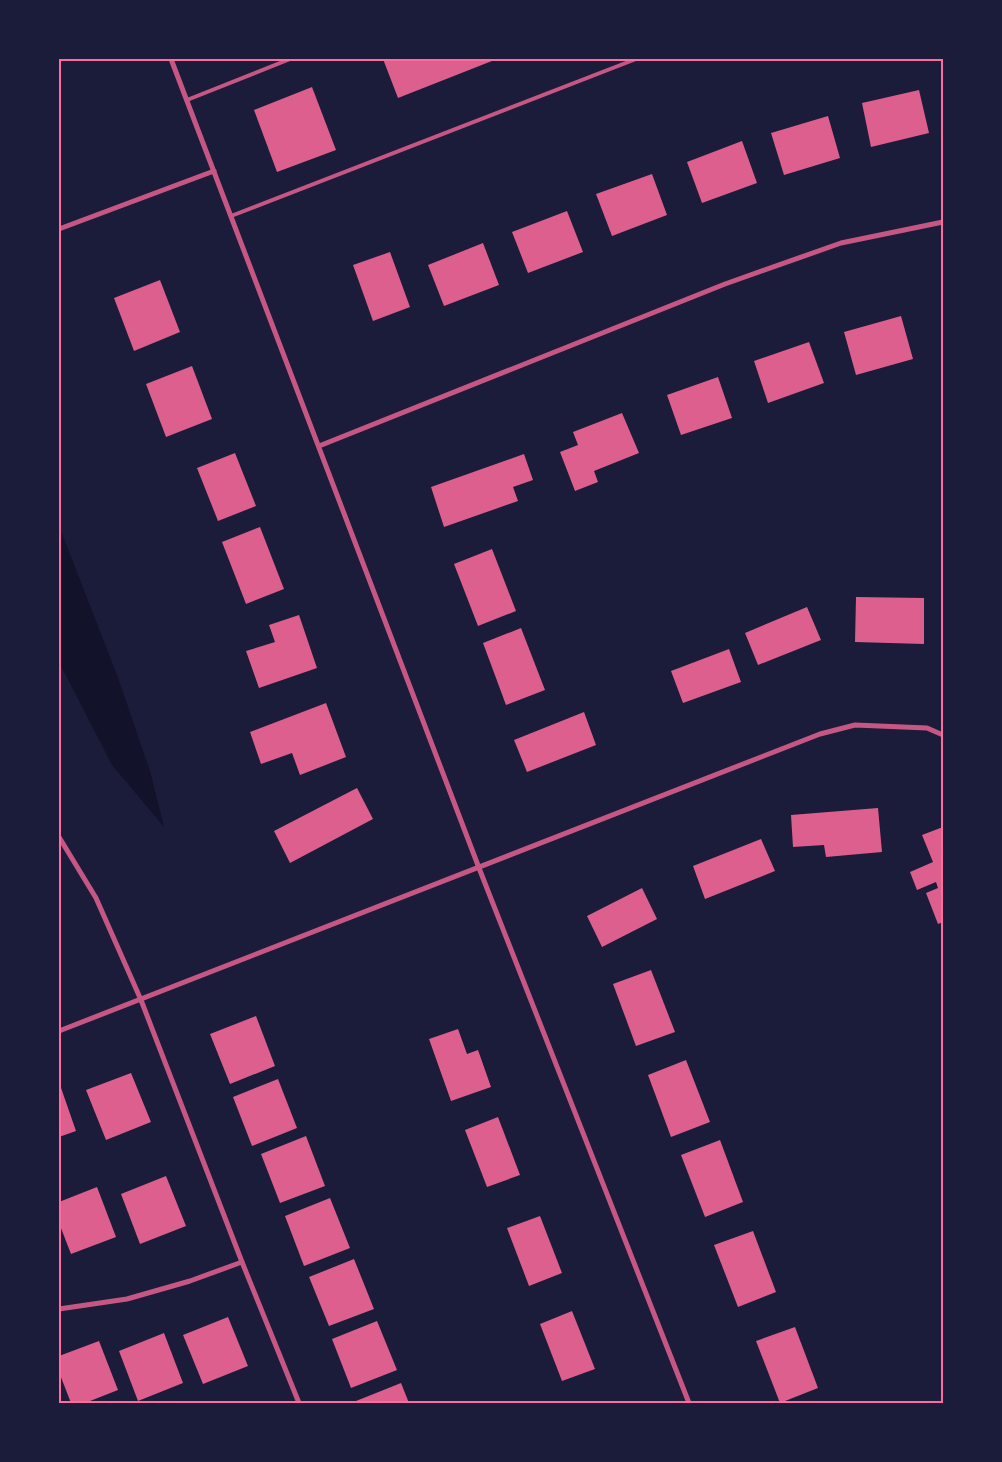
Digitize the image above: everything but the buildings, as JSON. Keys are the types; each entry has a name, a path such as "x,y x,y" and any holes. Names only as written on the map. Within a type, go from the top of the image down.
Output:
{"street":[{"path":"170,59 319,446 478,868 689,1403"},
{"path":"59,229 214,171"},
{"path":"319,446 725,284 841,243 943,222"},
{"path":"59,1031 820,734 855,726 927,728 943,735"},
{"path":"59,837 96,898 141,1000 298,1403"},
{"path":"59,1309 126,1298 190,1280 242,1262"}],"lane":[{"path":"186,100 290,59"},
{"path":"231,216 636,59"}],"shaded area":[{"path":"59,526 117,675 150,771 164,827 112,765 59,662"}]}
